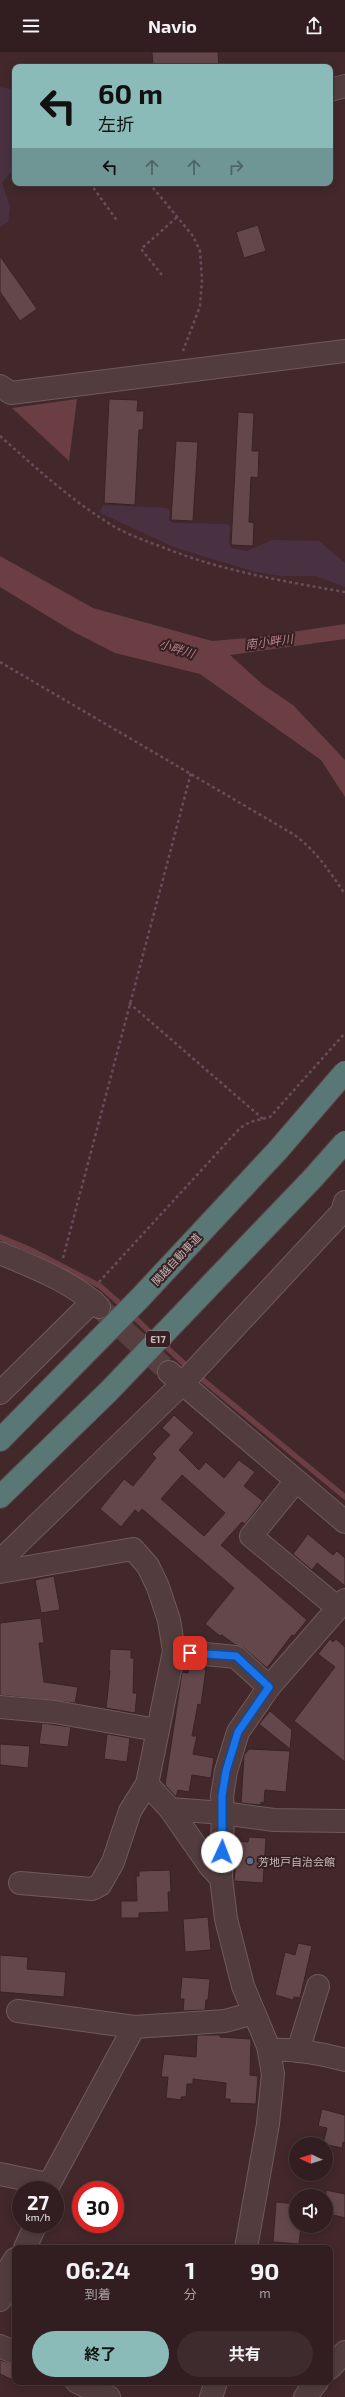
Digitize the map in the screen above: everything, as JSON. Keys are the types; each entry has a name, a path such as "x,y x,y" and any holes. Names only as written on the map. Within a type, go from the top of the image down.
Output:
{"highway":[{"name":"関越自動車道","path":"0,1440 140,1298 278,1150 345,1072"},
{"name":"E17","path":"0,1497 109,1391 313,1178 345,1142"}],"street":[{"path":"333,89 345,86"},
{"path":"0,386 11,393 345,351"},
{"path":"0,1561 176,1378 342,1212 345,1202"},
{"path":"0,1253 58,1278 93,1301 0,1393"},
{"path":"176,1378 345,1522"},
{"path":"247,2245 268,2124 273,2074 269,2050 262,2029 254,2013 233,1956 221,1878 223,1790 238,1732 269,1687 342,1604 251,1536 296,1481"},
{"path":"0,1572 133,1549 148,1566 158,1587 169,1620 174,1651 166,1701 157,1730 147,1784 130,1811 113,1862 100,1885 92,1889 20,1883"},
{"path":"174,1651 236,1656 269,1687"},
{"path":"0,1707 54,1712 157,1730"},
{"path":"147,1784 170,1809 209,1865 221,1878"},
{"path":"170,1809 223,1813 274,1820 345,1821"},
{"path":"298,2051 318,1986"},
{"path":"18,2011 134,2027 225,2021 254,2013"},
{"path":"50,2181 134,2027"},
{"path":"269,2050 298,2051 345,2060"},
{"path":"0,2174 25,2181"},
{"path":"26,2245 32,2233"},
{"path":"0,2300 5,2274 12,2263"},
{"path":"0,2346 12,2352"},
{"path":"333,2365 345,2352"},
{"path":"83,2385 109,2397"},
{"path":"211,2397 215,2385"},
{"path":"305,2397 315,2385"}],"path":[{"path":"93,186 118,222"},
{"path":"151,186 193,236 200,251 202,280 200,306 176,372"},
{"path":"162,275 141,249 176,217"},
{"path":"0,436 90,511 138,538 215,567 254,576 345,592"},
{"path":"0,662 190,773 308,845 321,858 345,894"},
{"path":"58,1278 190,773"},
{"path":"129,1004 264,1120"},
{"path":"93,1301 240,1128 250,1122 264,1120 270,1117 345,1033"}],"shaded area":[{"path":"0,87 12,89 12,171 2,183 10,207 8,222 0,227"},
{"path":"103,505 167,508 170,512 169,521 174,523 227,524 230,527 229,541 231,548 247,551 272,540 319,541 345,563 345,587 316,576 282,576 256,572 176,548 100,513"}],"water":[{"path":"77,399 69,461 12,408"},
{"path":"0,556 93,608 212,641 259,637 345,624 345,639 230,655 262,684 293,705 345,760 345,797 321,760 200,674 115,653 72,631 0,587"}],"building":[{"path":"152,52 218,52 219,64 153,64"},
{"path":"258,225 266,251 244,258 236,232"},
{"path":"0,256 37,309 20,321 0,292"},
{"path":"109,399 138,400 137,411 144,411 143,430 139,430 135,505 104,503"},
{"path":"238,412 254,413 252,451 259,451 258,478 251,477 249,522 254,523 253,546 231,545"},
{"path":"176,441 198,442 193,521 171,520"},
{"path":"174,1415 194,1433 179,1450 199,1470 206,1462 224,1478 239,1460 255,1472 244,1486 263,1501 245,1524 242,1522 221,1545 307,1620 294,1636 292,1635 267,1668 244,1648 234,1644 222,1635 220,1636 205,1624 234,1588 142,1509 139,1513 135,1510 121,1527 100,1509 124,1479 133,1486 156,1458 152,1454 170,1435 162,1428","holes":["182,1475 225,1513 204,1536 161,1499"]},
{"path":"308,1534 333,1555 337,1551 345,1558 345,1586 317,1563 312,1570 293,1554"},
{"path":"54,1576 60,1610 41,1613 35,1580"},
{"path":"41,1618 44,1643 39,1643 44,1682 78,1687 75,1703 0,1695 0,1623"},
{"path":"330,1639 333,1642 336,1639 345,1647 345,1762 294,1721 335,1667 318,1654"},
{"path":"110,1649 131,1650 131,1658 134,1658 133,1693 137,1693 135,1713 106,1708 110,1671"},
{"path":"189,1667 206,1669 201,1705 198,1704 192,1736 197,1736 193,1754 214,1758 211,1778 192,1775 189,1792 178,1790 176,1797 165,1785 182,1672 188,1673"},
{"path":"270,1711 292,1730 290,1749 259,1724"},
{"path":"42,1723 71,1727 68,1747 39,1744"},
{"path":"107,1734 130,1738 127,1762 104,1759"},
{"path":"0,1744 30,1746 28,1768 0,1765"},
{"path":"249,1749 290,1751 286,1792 265,1790 264,1803 261,1802 261,1805 241,1803 244,1755"},
{"name":"芳地戸自治会館","path":"249,1837 266,1838 263,1883 234,1881 238,1841 248,1842"},
{"path":"170,1870 171,1892 168,1892 169,1912 139,1913 139,1918 121,1918 121,1901 137,1901 136,1876 139,1876 139,1871"},
{"path":"208,1917 211,1950 185,1952 183,1919"},
{"path":"298,1943 312,1946 300,1998 294,1997 293,2000 275,1995 285,1952 295,1955"},
{"path":"0,1955 28,1957 27,1969 66,1972 64,1997 0,1992"},
{"path":"182,1977 210,1979 208,2000 206,2000 205,2010 183,2011 184,1999 180,1999"},
{"path":"197,2035 220,2035 220,2037 251,2039 250,2075 258,2076 256,2104 230,2103 230,2099 225,2099 226,2083 193,2079 193,2084 187,2084 186,2097 181,2097 181,2100 166,2098 168,2077 161,2077 164,2054 196,2057"},
{"path":"322,2109 345,2115 345,2143 343,2142 342,2148 333,2146 333,2137 325,2137 327,2128 318,2126"},
{"path":"333,2191 345,2194 345,2218 333,2215"},
{"path":"276,2202 289,2203 289,2233 300,2233 299,2244 273,2242"},
{"path":"0,2360 12,2364 12,2380 0,2374"}],"waterway":[{"path":"0,1237 31,1250 100,1286 125,1308"},
{"path":"131,1314 155,1337"},
{"path":"162,1343 191,1370"},
{"path":"197,1375 345,1497"}],"tunnel":[{"path":"99,1307 169,1372"}],"place":[{"name":"芳地戸自治会館","path":"250,1861"}],"route":[{"path":"190,1653 236,1656 269,1687 238,1732 226,1771 222,1796 222,1852"}],"water label":[{"name":"南小畔川","path":"269,641"},
{"name":"小畔川","path":"177,648"}]}
